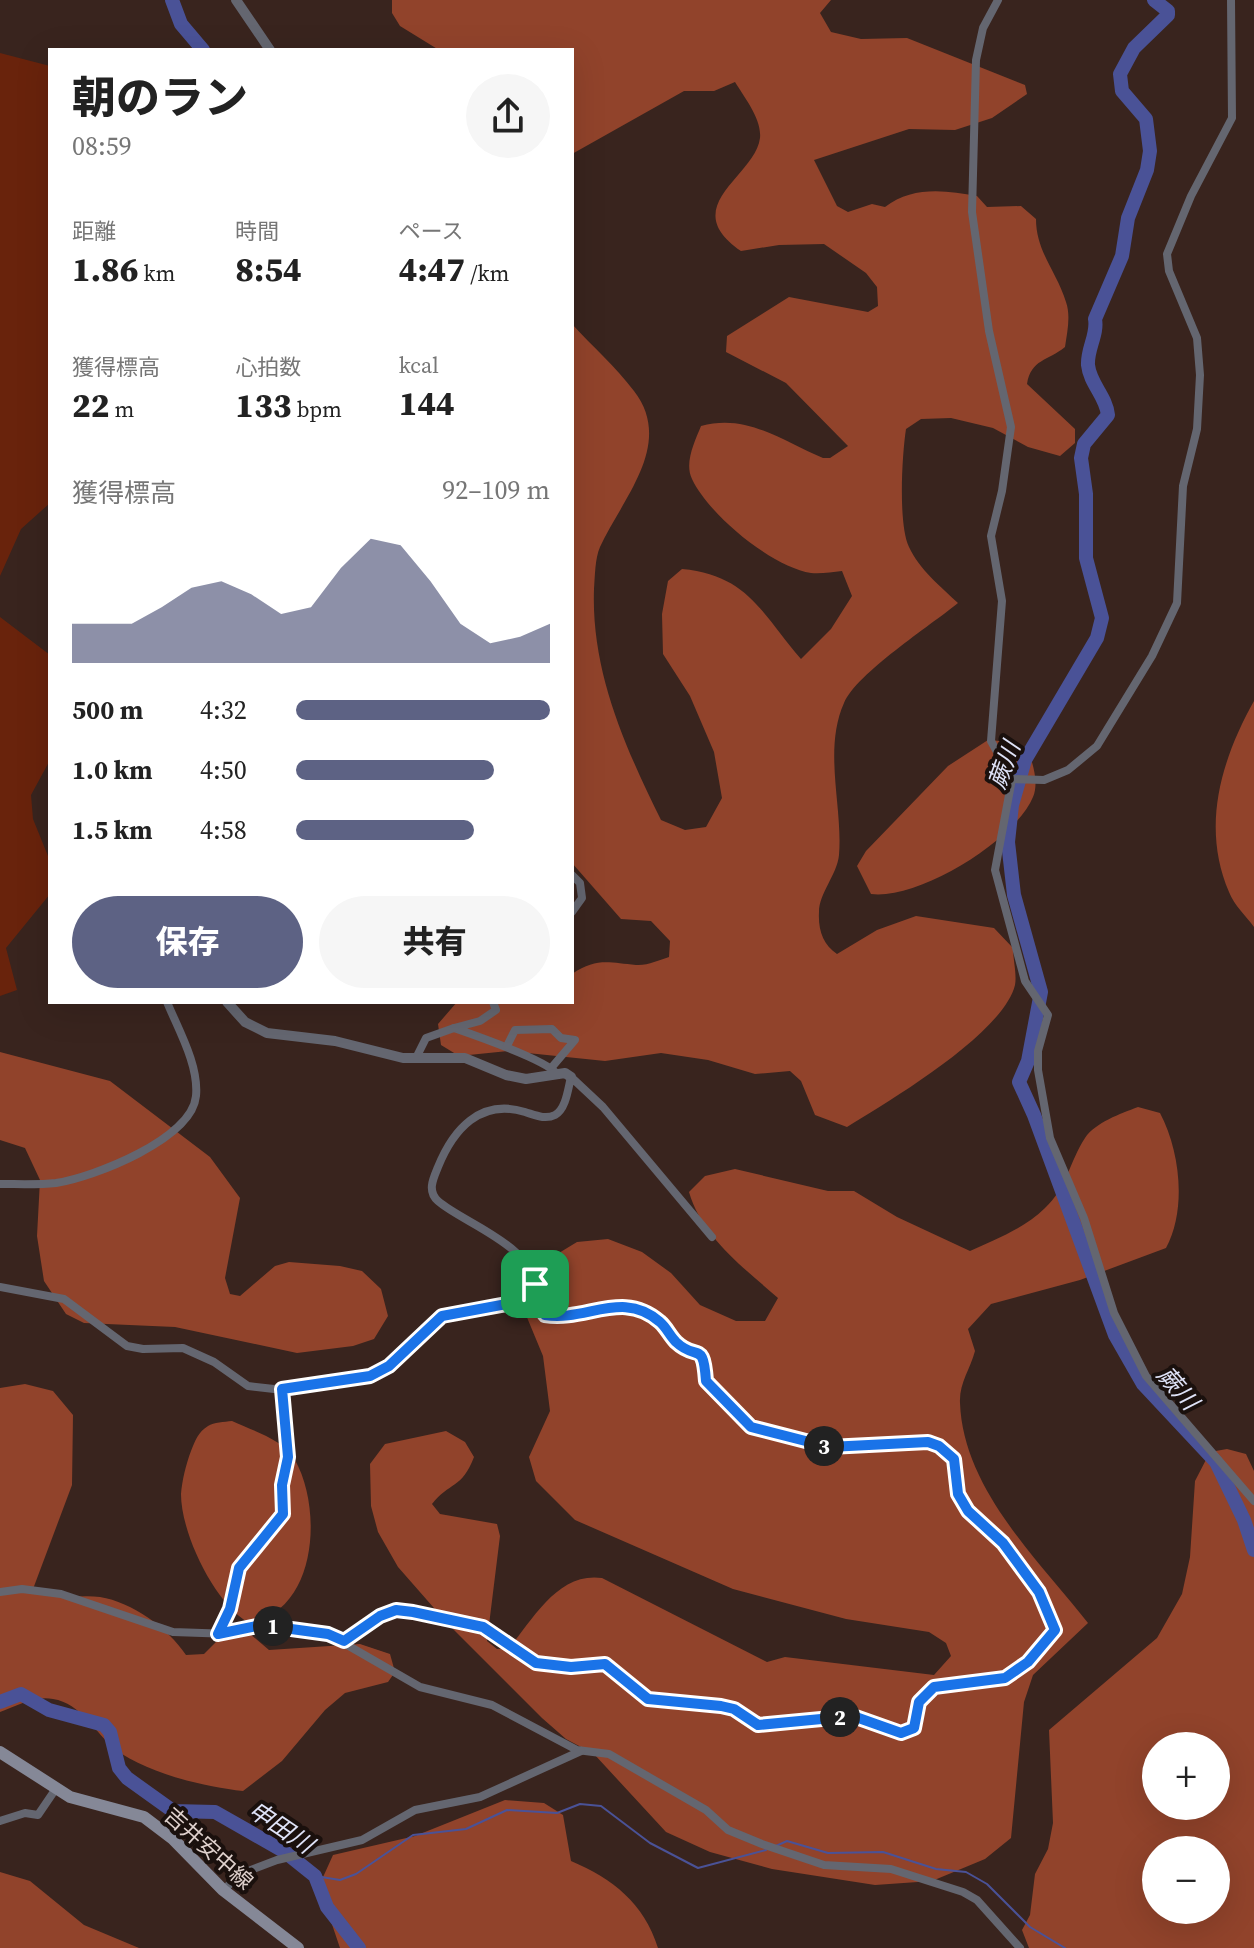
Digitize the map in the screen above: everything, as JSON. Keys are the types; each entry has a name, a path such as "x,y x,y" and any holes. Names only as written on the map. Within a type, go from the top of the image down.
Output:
{"main road":[{"name":"吉井安中線","path":"0,1752 55,1790 84,1802 144,1817 173,1839 223,1890 298,1948"}],"street":[{"path":"236,0 269,48"},
{"path":"998,0 983,28 976,60 972,212 989,331 1011,427 1002,491 991,536 1002,601 991,741 1012,779 995,870 1025,981 1048,1015 1038,1051 1038,1070 1050,1138 1084,1218 1114,1313 1146,1376 1254,1501"},
{"path":"1012,779 1029,782 1068,770 1097,746 1140,678 1177,603 1183,486 1197,429 1200,375 1197,338 1169,271 1167,254 1191,196 1232,118 1231,0"},
{"path":"574,877 580,883 582,898 574,909"},
{"path":"0,1184 67,1181 120,1162 179,1128 192,1114 196,1094 191,1065 168,1004"},
{"path":"229,1004 245,1022 267,1033 335,1041 416,1058 465,1058 506,1075 526,1079 554,1070 575,1040 561,1038 552,1029 520,1028 515,1030 507,1046"},
{"path":"416,1058 426,1038 480,1021 496,1010 494,1004"},
{"path":"454,1028 507,1046 521,1056 571,1077 603,1107 712,1237"},
{"path":"344,1641 380,1616 396,1610 413,1612 483,1627 536,1663 571,1667 605,1664 619,1672 639,1694 656,1702 721,1706 734,1709 758,1725 853,1716 901,1733 914,1728 919,1702 934,1687 1005,1678 1028,1662 1055,1630 1039,1592 1003,1543 968,1511 958,1494 954,1459 939,1446 912,1441 829,1447 751,1427 706,1381 704,1359 700,1352 678,1344 650,1314 623,1305 564,1316 545,1315 541,1308 545,1279 492,1232 440,1203 433,1195 433,1180 447,1149 466,1121 487,1110 521,1110 548,1118 561,1110 571,1077"},
{"path":"0,1287 64,1299 127,1346 143,1349 183,1348 214,1362 248,1386 282,1389 370,1376 389,1366 442,1316 528,1300 535,1284 523,1262"},
{"path":"218,1634 230,1609 239,1568 283,1514 282,1485 288,1457 282,1389"},
{"path":"0,1592 22,1589 61,1594 119,1612 152,1628 218,1634 262,1625 328,1634 420,1687 492,1705 582,1751 609,1754 706,1810 728,1830 762,1844 824,1865 891,1869 963,1892 977,1900 1020,1948"},
{"path":"223,1890 243,1873 277,1860 362,1840 415,1810 480,1797 582,1751"},
{"path":"0,1821 25,1813 38,1815 55,1790"}],"shaded area":[{"path":"392,0 831,0 820,13 831,32 861,39 907,38 1025,85 1027,94 992,118 955,130 909,129 814,160 837,206 848,212 872,204 885,207 906,196 941,191 977,196 987,207 1021,206 1036,219 1039,242 1066,302 1068,324 1065,347 1036,365 1027,384 1075,429 1075,443 1060,456 1028,447 993,428 951,418 921,419 906,429 902,489 903,523 909,547 918,563 958,603 878,664 851,691 844,703 838,721 834,759 839,855 820,905 821,931 825,942 837,954 877,930 916,916 994,928 1013,948 1015,985 1006,1004 968,1045 915,1084 847,1127 815,1115 801,1081 790,1071 755,1074 708,1060 661,1053 605,1061 508,1051 459,1056 441,1045 438,1024 455,1004 574,1004 574,973 589,965 604,962 644,965 669,957 670,941 651,921 621,919 574,865 574,326 627,382 645,411 649,431 641,471 597,556 595,619 604,679 635,765 661,820 685,830 706,827 722,798 714,752 690,696 663,654 662,614 668,581 682,569 723,579 752,599 801,659 831,629 852,596 842,571 811,573 795,569 743,537 712,508 692,479 690,459 701,426 734,423 749,426 823,458 830,458 848,446 786,383 726,352 727,336 789,297 868,312 878,306 877,287 866,273 824,244 779,245 741,251 723,235 716,220 717,206 755,152 760,138 755,116 735,82 714,91 684,91 574,153 574,48 436,48 400,26 392,13"},
{"path":"0,53 48,65 48,505 21,529 0,576"},
{"path":"0,617 48,653 48,764 31,795 33,819 48,856 48,896 6,948 17,990 0,996"},
{"path":"1254,701 1254,927 1229,892 1216,843 1216,819 1224,770"},
{"path":"988,740 1012,742 1028,750 1035,786 1033,797 1023,814 986,849 938,878 913,888 871,894 857,866 866,851 948,766"},
{"path":"0,1052 110,1081 210,1157 240,1198 225,1278 230,1294 240,1296 275,1266 289,1262 362,1271 381,1289 388,1316 374,1339 353,1346 297,1353 175,1327 84,1323 66,1314 44,1281 37,1236 40,1180 25,1148 0,1140"},
{"path":"1138,1107 1160,1113 1176,1162 1177,1216 1166,1248 1080,1280 991,1304 968,1329 975,1351 963,1383 960,1403 964,1434 974,1464 1006,1521 1088,1623 1033,1675 1024,1702 1011,1838 985,1859 932,1881 875,1885 772,1869 710,1852 666,1832 594,1754 566,1739 542,1718 448,1624 398,1567 378,1532 371,1506 370,1464 385,1444 446,1431 465,1442 474,1457 465,1475 432,1504 440,1514 497,1524 500,1536 487,1641 497,1649 509,1648 538,1611 560,1590 586,1578 602,1578 767,1662 785,1657 934,1675 951,1656 946,1643 929,1632 846,1619 733,1589 575,1520 536,1481 529,1457 550,1411 543,1356 526,1315 523,1299 531,1277 549,1259 577,1242 608,1239 642,1252 671,1273 700,1305 736,1321 765,1321 778,1298 726,1251 695,1208 689,1192 705,1176 735,1169 828,1191 854,1191 897,1217 970,1251 1009,1233 1037,1215 1058,1192 1090,1132 1109,1119"},
{"path":"25,1384 53,1391 73,1415 72,1485 33,1589 48,1595 92,1596 124,1604 159,1626 186,1655 204,1654 223,1635 250,1634 269,1650 360,1644 390,1654 395,1672 388,1682 345,1693 325,1710 282,1761 243,1791 159,1772 128,1758 115,1749 80,1712 63,1702 40,1698 0,1712 0,1388"},
{"path":"232,1421 267,1436 290,1453 304,1481 309,1505 311,1530 301,1579 289,1600 272,1615 249,1623 224,1600 202,1566 187,1528 181,1494 187,1461 199,1434 210,1425"},
{"path":"1227,1449 1246,1454 1254,1471 1254,1948 1029,1948 1022,1930 1030,1915 1035,1874 1048,1849 1053,1823 1049,1730 1157,1638 1182,1594 1190,1557 1195,1481 1210,1452"},
{"path":"505,1800 544,1803 563,1815 571,1861 625,1894 644,1918 658,1948 340,1948 319,1886 333,1855 415,1836"},
{"path":"0,1872 30,1881 84,1925 139,1948 0,1948"}],"waterway":[{"path":"172,0 181,24 201,48"},
{"name":"蕨川","path":"1154,0 1168,11 1168,15 1134,48 1120,74 1122,91 1146,119 1150,151 1147,170 1128,218 1122,256 1095,319 1088,359 1089,372 1108,415 1084,444 1081,458 1086,494 1086,558 1102,618 1097,638 1025,760 1012,805 1008,842 1014,895 1041,992 1028,1061 1019,1082 1115,1335 1143,1384 1216,1462 1244,1520 1254,1550"},
{"name":"申田川","path":"0,1702 21,1694 49,1710 104,1725 110,1732 119,1768 127,1778 173,1811 215,1812 285,1852 315,1876 327,1907 359,1948"},
{"path":"315,1876 340,1880 356,1874 413,1835 466,1829 507,1810 557,1813 580,1804 601,1806 650,1843 698,1868 766,1850"},
{"path":"776,1846 787,1841 828,1853 883,1852 936,1869 966,1872 987,1884 1030,1927 1065,1948"}],"route":[{"path":"523,1262 545,1279 541,1308 545,1315 564,1316 623,1305 650,1314 662,1323 678,1344 700,1352 704,1359 706,1381 751,1427 829,1447 912,1441 939,1446 954,1459 958,1494 968,1511 975,1521 1003,1543 1045,1602 1055,1630 1047,1642 1028,1662 1005,1678 934,1687 919,1702 914,1728 901,1733 853,1716 768,1726 758,1725 734,1709 721,1706 656,1702 639,1694 627,1679 605,1664 571,1667 536,1663 483,1627 413,1612 396,1610 380,1616 344,1641 328,1634 262,1625 231,1634 218,1634 230,1609 239,1568 283,1514 282,1485 288,1457 282,1389 370,1376 389,1366 442,1316 528,1300 535,1284 523,1262"}]}
